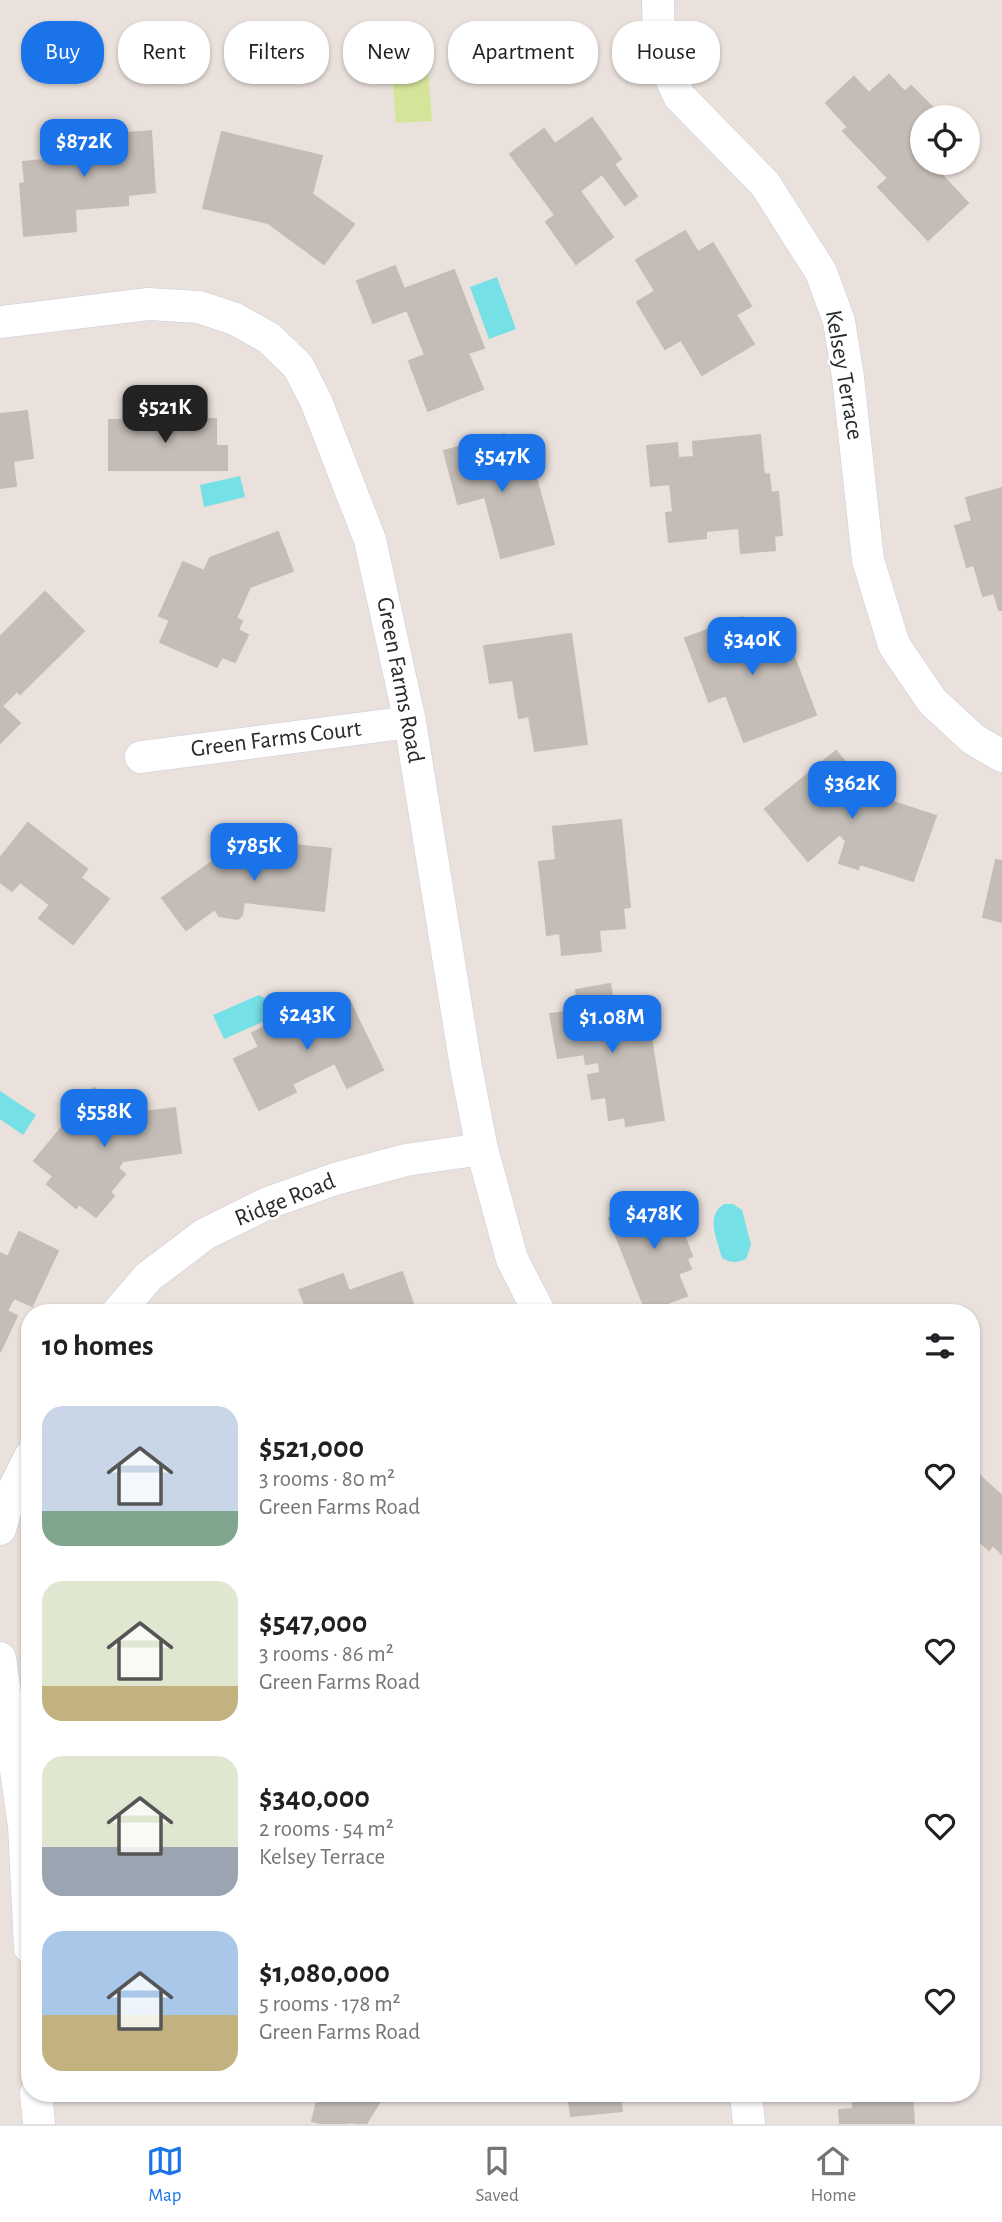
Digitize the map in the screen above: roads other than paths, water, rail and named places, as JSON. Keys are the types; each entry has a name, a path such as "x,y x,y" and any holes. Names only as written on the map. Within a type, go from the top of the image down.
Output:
{"street":[{"name":"Kelsey Terrace","path":"658,0 659,52 679,96 765,184 821,272 839,321 848,377 868,560 894,645 932,701 973,739 1002,756"},
{"name":"Green Farms Road","path":"0,322 148,304 199,307 235,319 269,338 298,366 316,401 370,540 411,722 466,1067 482,1149 512,1259 535,1304"},
{"name":"Green Farms Court","path":"141,757 411,722"},
{"name":"Ridge Road","path":"125,1304 148,1277 205,1234 268,1203 335,1179 406,1160 482,1149"},
{"path":"0,1530 9,1499 21,1475"},
{"path":"0,1658 21,1805"},
{"path":"38,2102 39,2124"},
{"path":"747,2102 749,2124"}],"water":[{"path":"497,277 516,329 489,339 470,287"},
{"path":"240,476 245,497 204,507 200,485"},
{"path":"259,995 266,999 271,996 277,1008 271,1011 269,1019 224,1039 213,1015"},
{"path":"0,1091 36,1115 23,1135 0,1119"},
{"path":"724,1204 733,1204 742,1210 751,1245 746,1259 734,1262 722,1258 715,1236 714,1221 718,1209"}]}
